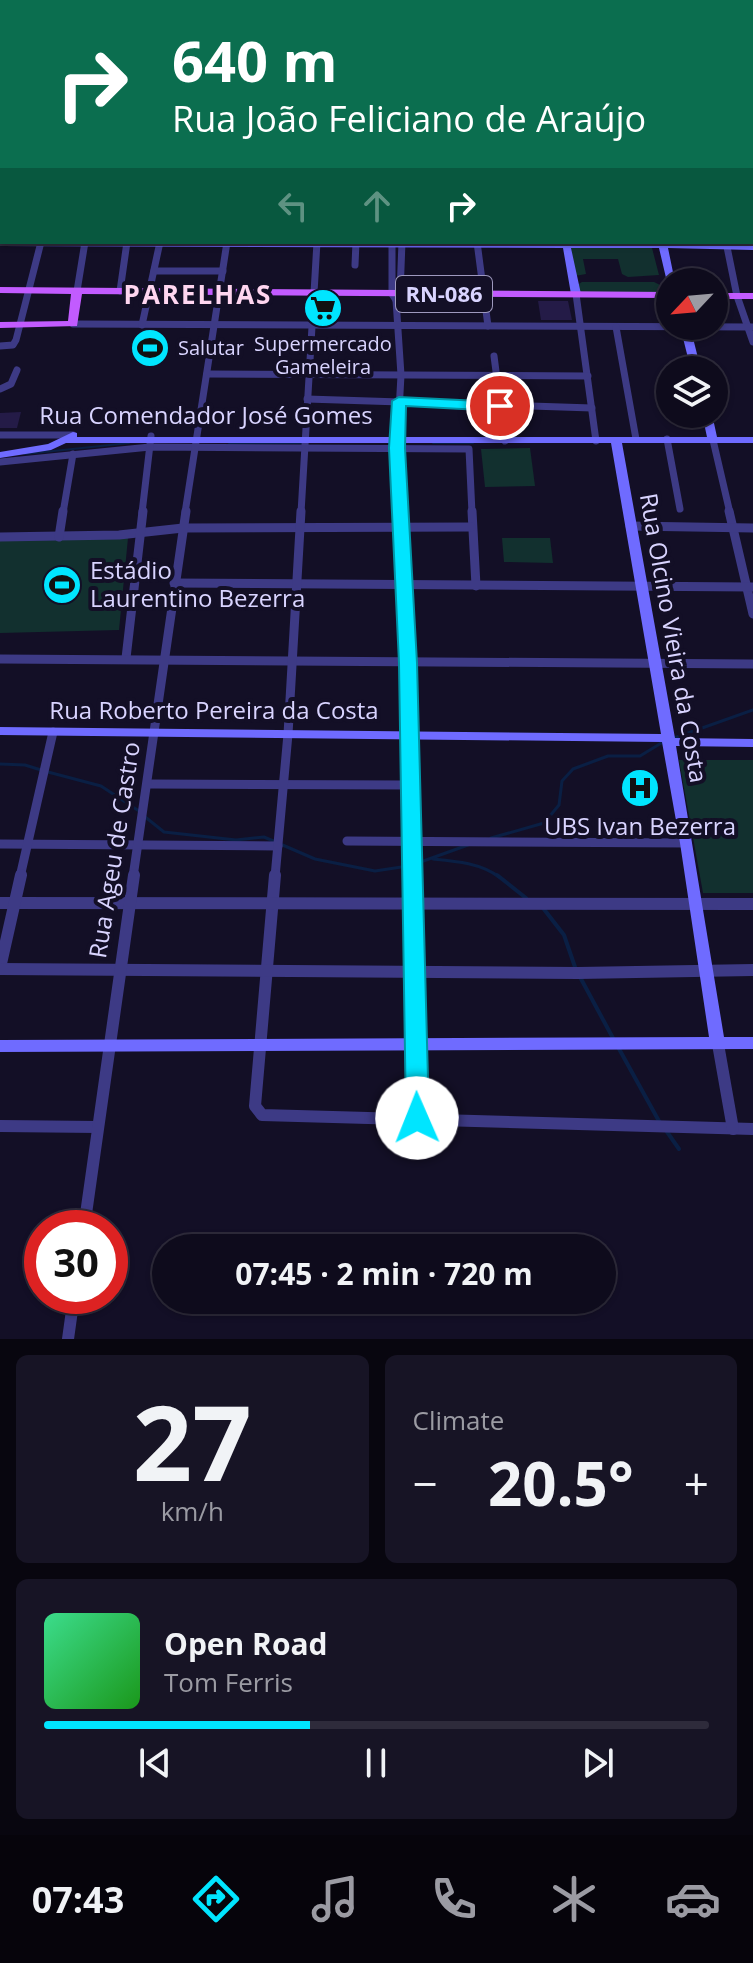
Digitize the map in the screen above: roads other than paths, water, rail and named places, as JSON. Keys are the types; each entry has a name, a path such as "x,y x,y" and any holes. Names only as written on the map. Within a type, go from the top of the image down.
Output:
{"main road":[{"name":"RN-086","path":"0,290 396,296 656,295"},
{"path":"0,325 73,324 77,291"},
{"path":"728,296 753,296"}],"street":[{"path":"0,346 13,345 16,340 40,244"},
{"path":"77,291 86,244"},
{"path":"120,291 127,244"},
{"path":"142,325 160,244"},
{"name":"Rua Ageu de Castro","path":"86,1210 118,970 149,784 174,583 227,244"},
{"path":"753,247 727,244 317,244 288,734 254,1098 257,1110 268,1117 417,1118 753,1129"},
{"path":"355,265 356,244"},
{"path":"397,244 396,296 401,375 398,442 410,734 417,1118"},
{"path":"478,244 488,326"},
{"path":"568,244 583,327 592,408 603,440"},
{"path":"662,244 668,268"},
{"path":"727,244 737,296 751,327 753,342"},
{"path":"154,271 223,271"},
{"path":"73,324 656,326"},
{"path":"616,327 636,439"},
{"path":"728,327 751,327"},
{"path":"494,356 504,439"},
{"path":"0,389 11,384 17,370"},
{"path":"207,374 588,376"},
{"path":"307,399 592,408"},
{"path":"710,428 750,587 753,614"},
{"name":"Rua Comendador José Gomes","path":"0,437 398,442 504,439 753,440"},
{"path":"0,455 43,449 70,438"},
{"path":"667,439 680,509"},
{"name":"Rua Olcino Vieira da Costa","path":"603,440 630,526 642,586 733,1129"},
{"path":"0,462 150,441 126,658"},
{"path":"398,442 469,449 476,586"},
{"path":"59,537 73,454"},
{"path":"630,526 753,528"},
{"path":"0,537 142,533 183,528 471,527"},
{"path":"174,583 404,587 750,587"},
{"path":"0,659 753,664"},
{"name":"Rua Roberto Pereira da Costa","path":"0,731 410,734 753,743"},
{"path":"53,732 0,969 753,970"},
{"path":"149,784 410,785"},
{"path":"347,841 687,843"},
{"path":"0,844 278,846"},
{"path":"0,903 753,904"},
{"path":"0,1046 753,1043"},
{"path":"0,1126 98,1127"},
{"path":"68,1339 71,1314"}],"waterway":[{"path":"25,454 129,443"},
{"path":"229,443 305,443"},
{"path":"433,443 473,443"},
{"path":"674,738 753,710"},
{"path":"491,838 544,823 559,805 562,781 573,769 608,756 640,756 663,742"},
{"path":"0,764 25,765 41,770"},
{"path":"48,772 101,786 139,811"},
{"path":"144,816 164,832 236,840 264,837 315,859 375,871 408,866"},
{"path":"415,864 468,845"},
{"path":"433,859 476,866 499,877"},
{"path":"497,875 526,898"},
{"path":"543,908 564,935 576,970"},
{"path":"580,977 614,1040"},
{"path":"618,1047 660,1123"},
{"path":"665,1129 679,1149"}],"place":[{"name":"Supermercado Gameleira","path":"323,308"},
{"name":"Salutar","path":"150,348"},
{"name":"Estádio Laurentino Bezerra","path":"62,585"},
{"name":"UBS Ivan Bezerra","path":"640,788"}],"district":[{"name":"PARELHAS","path":"198,295"}]}
